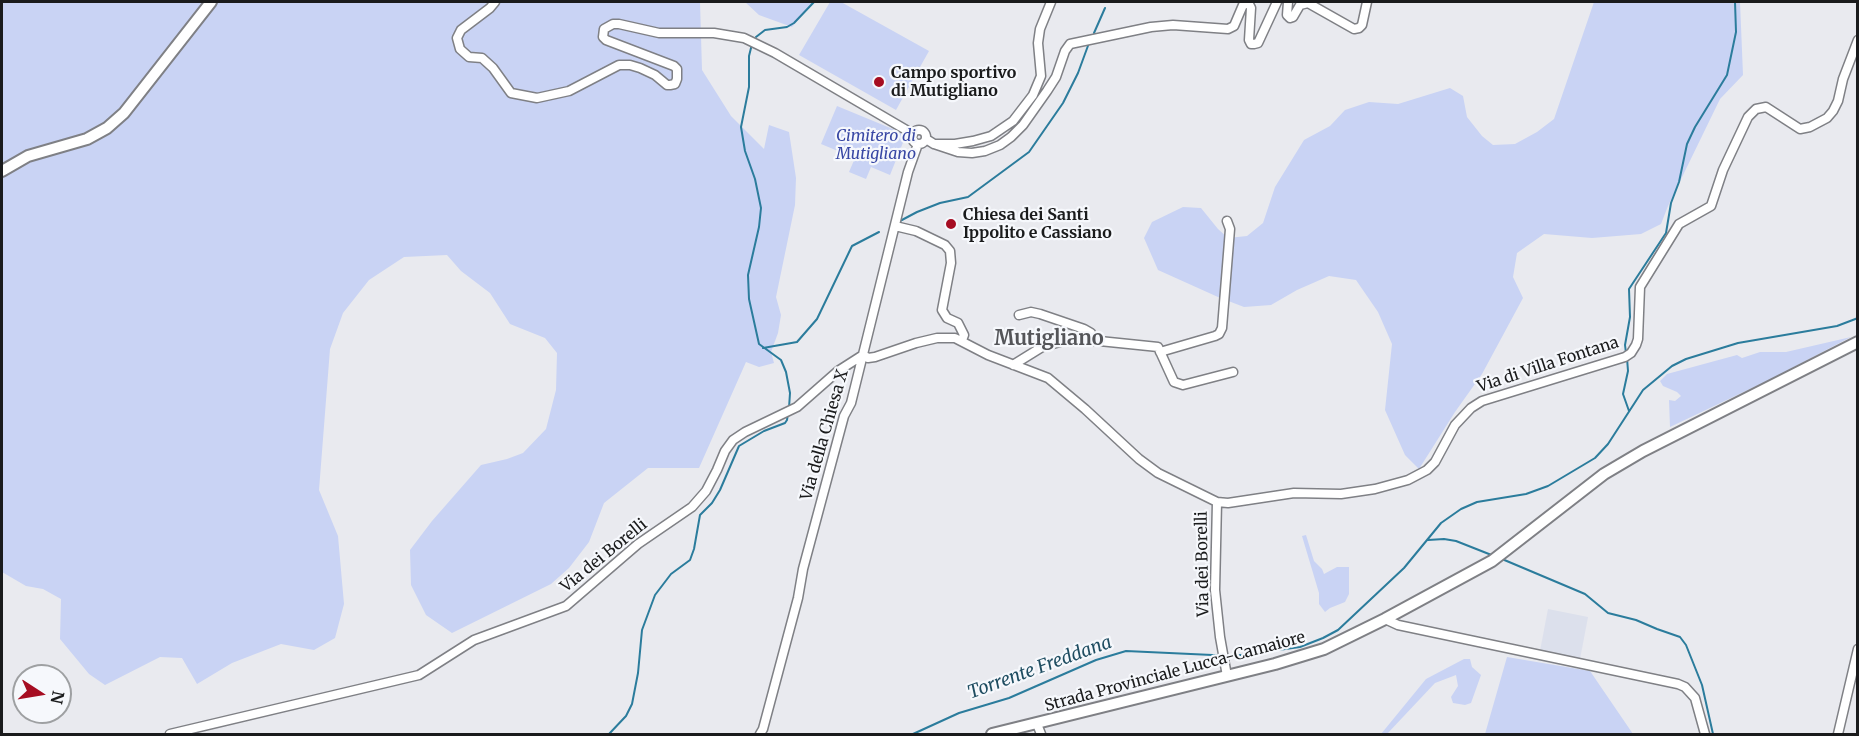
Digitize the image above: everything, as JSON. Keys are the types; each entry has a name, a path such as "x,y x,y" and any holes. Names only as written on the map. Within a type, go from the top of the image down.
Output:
{"main road":[{"path":"2,171 28,156 87,139 107,128 124,113 211,2"},
{"name":"Strada Provinciale Lucca-Camaiore","path":"992,735 1275,664 1323,649 1385,619 1492,561 1552,513 1643,451 1857,342"}],"street":[{"path":"495,2 461,30 457,38 460,49 469,57 482,58 493,68 511,93 537,99 569,91 619,65 640,68 667,85 675,84 677,69 674,66 606,40 603,37 604,29 619,24 659,33 714,33 744,38 775,53 913,134 921,130 926,135 926,143"},
{"path":"926,143 955,144 991,136 1013,121 1024,109 1041,76 1039,36 1051,2"},
{"path":"926,143 958,152 972,153 993,148 1011,137 1023,125 1047,92 1070,44 1151,27 1173,25 1228,30 1234,26 1245,4 1249,4 1251,8 1249,40 1251,44 1254,44 1258,43 1277,2"},
{"path":"1288,2 1287,15 1290,18 1300,5 1308,3 1354,29 1362,25 1367,2"},
{"name":"Via di Villa Fontana","path":"1217,502 1228,503 1294,493 1341,494 1376,489 1408,480 1427,470 1435,462 1455,425 1471,408 1482,401 1626,356 1634,350 1638,339 1640,287 1679,224 1712,206 1723,170 1748,117 1756,109 1766,107 1800,129 1810,127 1827,117 1838,101 1842,79 1857,40"},
{"name":"Via della Chiesa X","path":"760,735 844,416 850,403 863,355 909,172 926,143"},
{"path":"1160,352 1219,334 1222,328 1230,229 1227,221"},
{"path":"895,226 916,231 945,245 951,251 951,263 942,310 947,318 958,323 964,335 962,340"},
{"path":"1019,315 1031,312 1084,329 1091,333 1093,341"},
{"path":"863,355 868,358 875,357 937,338 962,340 988,355 1037,373 1057,384 1139,459 1158,472 1217,502"},
{"path":"1013,364 1050,344 1080,339 1158,347 1174,382 1183,385 1233,372"},
{"name":"Via dei Borelli","path":"170,735 418,675 474,640 566,606 638,544 692,507 706,492 725,451 734,440 745,432 794,409 838,371 863,355"},
{"name":"Via dei Borelli","path":"1217,502 1215,590 1227,676"},
{"path":"1385,619 1398,625 1678,684 1685,687 1695,698 1705,735"},
{"path":"1838,735 1857,649"},
{"path":"1037,724 1041,735"}],"shaded area":[{"path":"1548,609 1588,617 1580,659 1540,651"}],"green space":[{"path":"2,2 700,2 702,70 731,116 764,149 769,125 789,132 796,178 795,205 776,297 781,315 778,333 771,352 774,363 759,367 746,362 699,468 648,468 604,503 589,542 569,568 551,584 452,633 426,615 411,585 410,550 481,465 523,453 546,429 556,390 557,353 545,338 510,324 490,293 461,271 447,255 404,257 369,280 343,313 330,349 319,490 338,536 344,604 335,638 314,650 281,644 232,663 197,684 182,658 160,657 105,685 89,674 60,639 61,599 43,589 26,586 2,572"},
{"path":"745,2 814,2 792,27 759,15"},
{"name":"Campo sportivo di Mutigliano","path":"830,2 841,2 929,51 896,110 799,55"},
{"path":"1594,2 1740,2 1743,75 1720,99 1661,224 1641,234 1592,238 1544,234 1517,253 1513,277 1523,298 1482,374 1419,469 1405,455 1385,410 1392,344 1378,312 1356,280 1329,276 1271,305 1244,307 1158,270 1144,238 1152,222 1183,207 1201,208 1228,238 1247,236 1263,223 1275,187 1304,140 1330,126 1345,110 1369,102 1398,104 1450,88 1463,96 1467,117 1482,136 1493,145 1515,144 1537,132 1554,119"},
{"name":"Cimitero di Mutigliano","path":"837,106 904,135 890,175 871,167 866,179 849,172 855,158 821,144"},
{"path":"1851,337 1773,378 1670,427 1669,400 1675,401 1681,396 1663,386 1660,381 1667,374 1737,355 1742,358 1760,352 1786,352"},
{"path":"1306,535 1314,561 1324,574 1337,567 1349,567 1349,594 1345,602 1325,612 1319,604 1319,593 1302,536"},
{"path":"1507,657 1590,671 1633,734 1485,734"},
{"path":"1464,659 1470,659 1472,667 1481,675 1471,703 1465,705 1453,703 1451,697 1458,686 1456,675 1435,683 1387,734 1381,734 1426,679"}],"waterway":[{"path":"756,37 765,30 787,27 794,23 814,2"},
{"path":"1626,353 1625,345 1630,317 1629,289 1666,233 1671,203 1679,182 1687,144 1727,75 1736,32 1735,2"},
{"path":"1094,33 1105,8"},
{"path":"900,221 940,203 968,197 1029,152 1063,103 1078,73 1089,43"},
{"path":"752,44 749,56 749,87 741,127 745,151 755,179 761,208 748,275 749,299 759,344 781,360 786,372 790,393 789,408"},
{"path":"763,348 797,342 817,319 852,246 879,232"},
{"name":"Torrente Freddana","path":"913,734 959,713 1009,698 1096,660 1126,651 1234,656 1300,647 1323,638 1338,630 1404,568 1441,523 1461,509 1477,502 1526,494 1548,486 1595,458 1608,444 1643,390 1672,366 1686,359 1738,343 1837,326 1858,318"},
{"path":"1627,358 1628,371 1623,394 1629,411"},
{"path":"609,734 626,716 632,704 642,630 655,595 671,574 690,560 700,515 712,503 720,490 739,446 764,431 785,423 788,413"},
{"path":"1428,540 1456,541 1494,556"},
{"path":"1502,559 1585,594 1608,613 1636,620 1680,637 1686,645 1702,685 1713,734"}],"place":[{"name":"Campo sportivo di Mutigliano","path":"879,82"},
{"name":"Chiesa dei Santi Ippolito e Cassiano","path":"951,224"}],"district":[{"name":"Mutigliano","path":"1049,339"}]}
